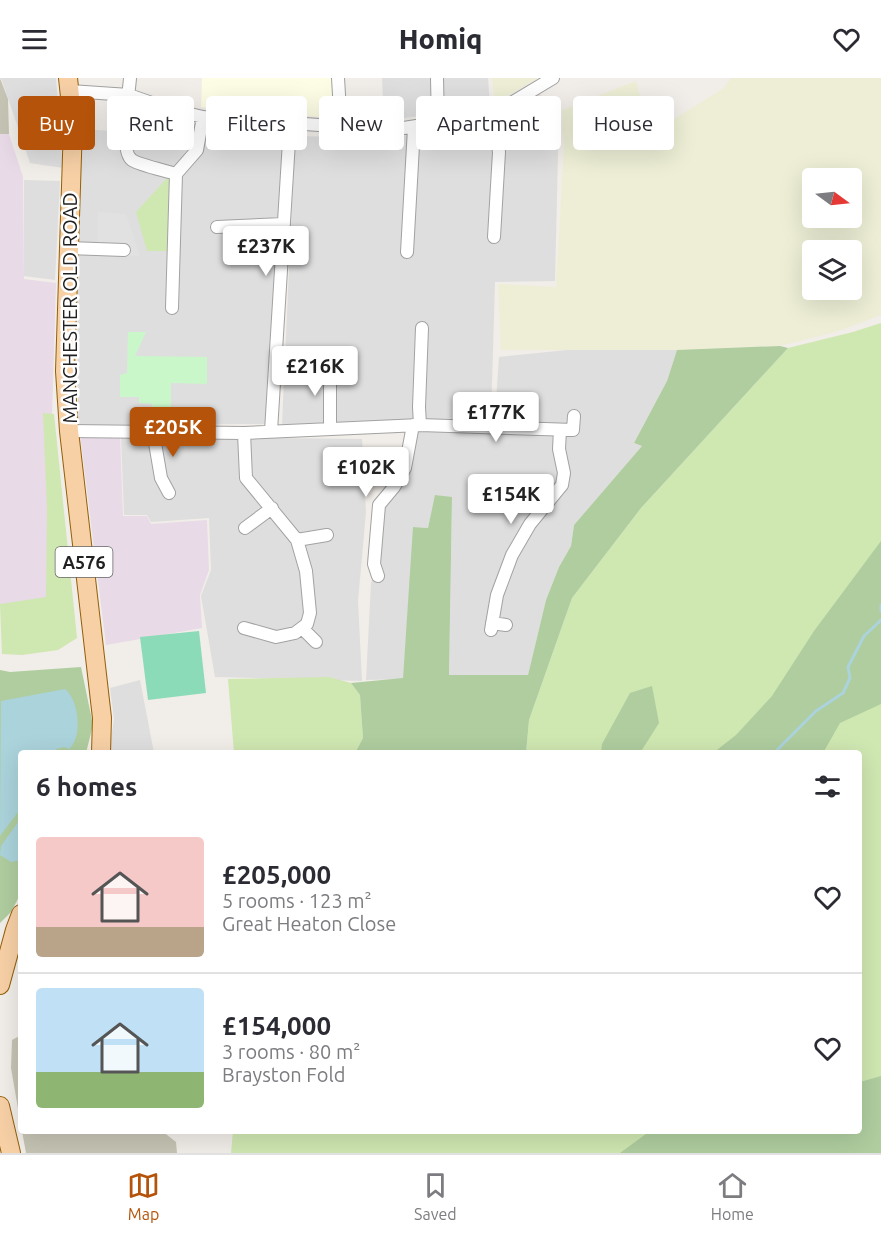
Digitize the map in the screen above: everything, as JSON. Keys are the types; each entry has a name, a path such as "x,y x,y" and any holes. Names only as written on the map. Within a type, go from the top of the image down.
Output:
{"main road":[{"name":"MANCHESTER OLD ROAD","path":"69,84 73,125 65,371 69,431 99,695 102,732 100,750"},
{"path":"0,985 18,922"},
{"path":"0,1106 11,1153"}],"street":[{"path":"130,78 126,152 132,160 176,174"},
{"path":"338,78 339,96"},
{"path":"437,78 437,96"},
{"path":"523,96 553,78"},
{"path":"69,84 129,95 169,109 206,117"},
{"path":"172,308 176,174 197,150 203,117"},
{"path":"404,129 414,128 408,252"},
{"path":"272,431 288,150"},
{"path":"494,237 499,150"},
{"path":"217,227 284,224"},
{"path":"68,248 124,250"},
{"path":"378,576 374,564 379,505 394,487 405,468 416,425 419,407 422,328"},
{"path":"330,365 330,428"},
{"path":"69,431 244,432 416,425 573,430 574,416"},
{"path":"506,626 491,627 497,595 512,555 530,524 562,485 564,473 559,449 560,430"},
{"path":"153,431 161,478 169,492"},
{"path":"244,432 246,478 297,540 306,571 310,613 307,624 295,633 276,637 244,628"},
{"path":"245,528 272,508"},
{"path":"297,540 327,535"},
{"path":"302,628 316,642"}],"shaded area":[{"path":"0,78 8,99 9,134 0,134"},
{"path":"1,78 56,78 57,96 18,96 18,128"},
{"path":"202,78 335,78 336,96 319,96 319,117 307,116 307,96 206,96 206,108 201,107"},
{"path":"382,78 488,78 489,96 416,96 416,116 404,118 404,96 383,96"},
{"path":"492,78 538,78 507,96 494,96"},
{"path":"731,78 881,78 881,315 839,331 780,346 677,350 501,350 498,284 556,287 564,148 562,110 573,106 573,150 674,150 674,119 724,88"},
{"path":"636,81 640,96 598,96"},
{"path":"194,122 206,123 206,150 284,150 267,424 78,425 77,254 81,150 95,150 95,130 107,131 107,150 194,150"},
{"path":"0,134 9,134 23,177 24,279 56,283 52,416 72,596 0,605"},
{"path":"416,134 416,150 558,150 555,281 495,282 491,417 282,425 294,150 307,150 307,136 319,137 319,150 404,150 404,136"},
{"path":"26,150 62,150 63,168 30,163"},
{"path":"24,180 60,181 55,280 24,276"},
{"path":"98,212 126,214 140,256 97,255"},
{"path":"567,350 677,350 667,381 634,443 642,446 574,525 571,546 559,567 546,600 528,675 449,675 452,498 436,495 428,528 414,527 403,679 366,680 371,584 380,546 383,503 400,490 408,470 417,432 420,430 494,431 499,357"},
{"path":"80,434 120,435 123,516 147,516 151,524 207,520 209,570 200,595 202,628 106,645"},
{"path":"121,436 362,439 366,512 358,601 362,681 215,677 201,596 211,570 209,518 151,522 147,515 124,515"},
{"path":"140,680 153,750 109,750 114,719 110,688"},
{"path":"18,1037 18,1109 11,1068 12,1040"},
{"path":"23,1134 166,1134 176,1142 177,1153 26,1153"}],"green space":[{"path":"169,176 172,180 172,251 147,251 136,212"},
{"path":"881,323 881,1153 231,1153 233,1134 862,1134 862,750 526,750 529,720 572,598 641,508 788,348"},
{"path":"128,332 146,332 135,356 207,357 207,384 171,383 171,422 152,422 152,404 139,403 139,397 120,397 120,375 127,373"},
{"path":"780,346 788,348 641,508 572,598 529,720 526,750 357,750 363,738 360,695 351,683 403,678 413,527 428,528 435,495 452,497 449,675 528,675 546,600 559,567 571,546 574,525 642,446 634,443 667,381 677,350"},
{"path":"43,413 54,414 77,638 58,650 22,655 2,654 0,604 46,597 47,508"},
{"path":"881,541 881,704 840,723 825,750 717,750 736,735 772,696 814,631"},
{"path":"199,631 206,693 148,700 140,637"},
{"path":"81,667 93,725 87,750 18,750 18,899 11,912 0,923 0,670 10,672"},
{"path":"329,677 351,683 360,695 363,738 357,750 234,750 228,679"},
{"path":"652,686 659,723 642,750 601,750 602,744 630,693"},
{"path":"881,1076 881,1153 620,1153 646,1134 862,1134 862,1081"}],"water":[{"path":"65,689 74,701 78,728 69,749 64,747 56,750 18,750 18,812 0,836 1,701"},
{"path":"18,822 18,861 11,862 0,855 1,846"}],"waterway":[{"path":"881,605 881,611"},
{"path":"777,750 816,711 843,693 850,678 848,667 864,636 881,620"}]}
